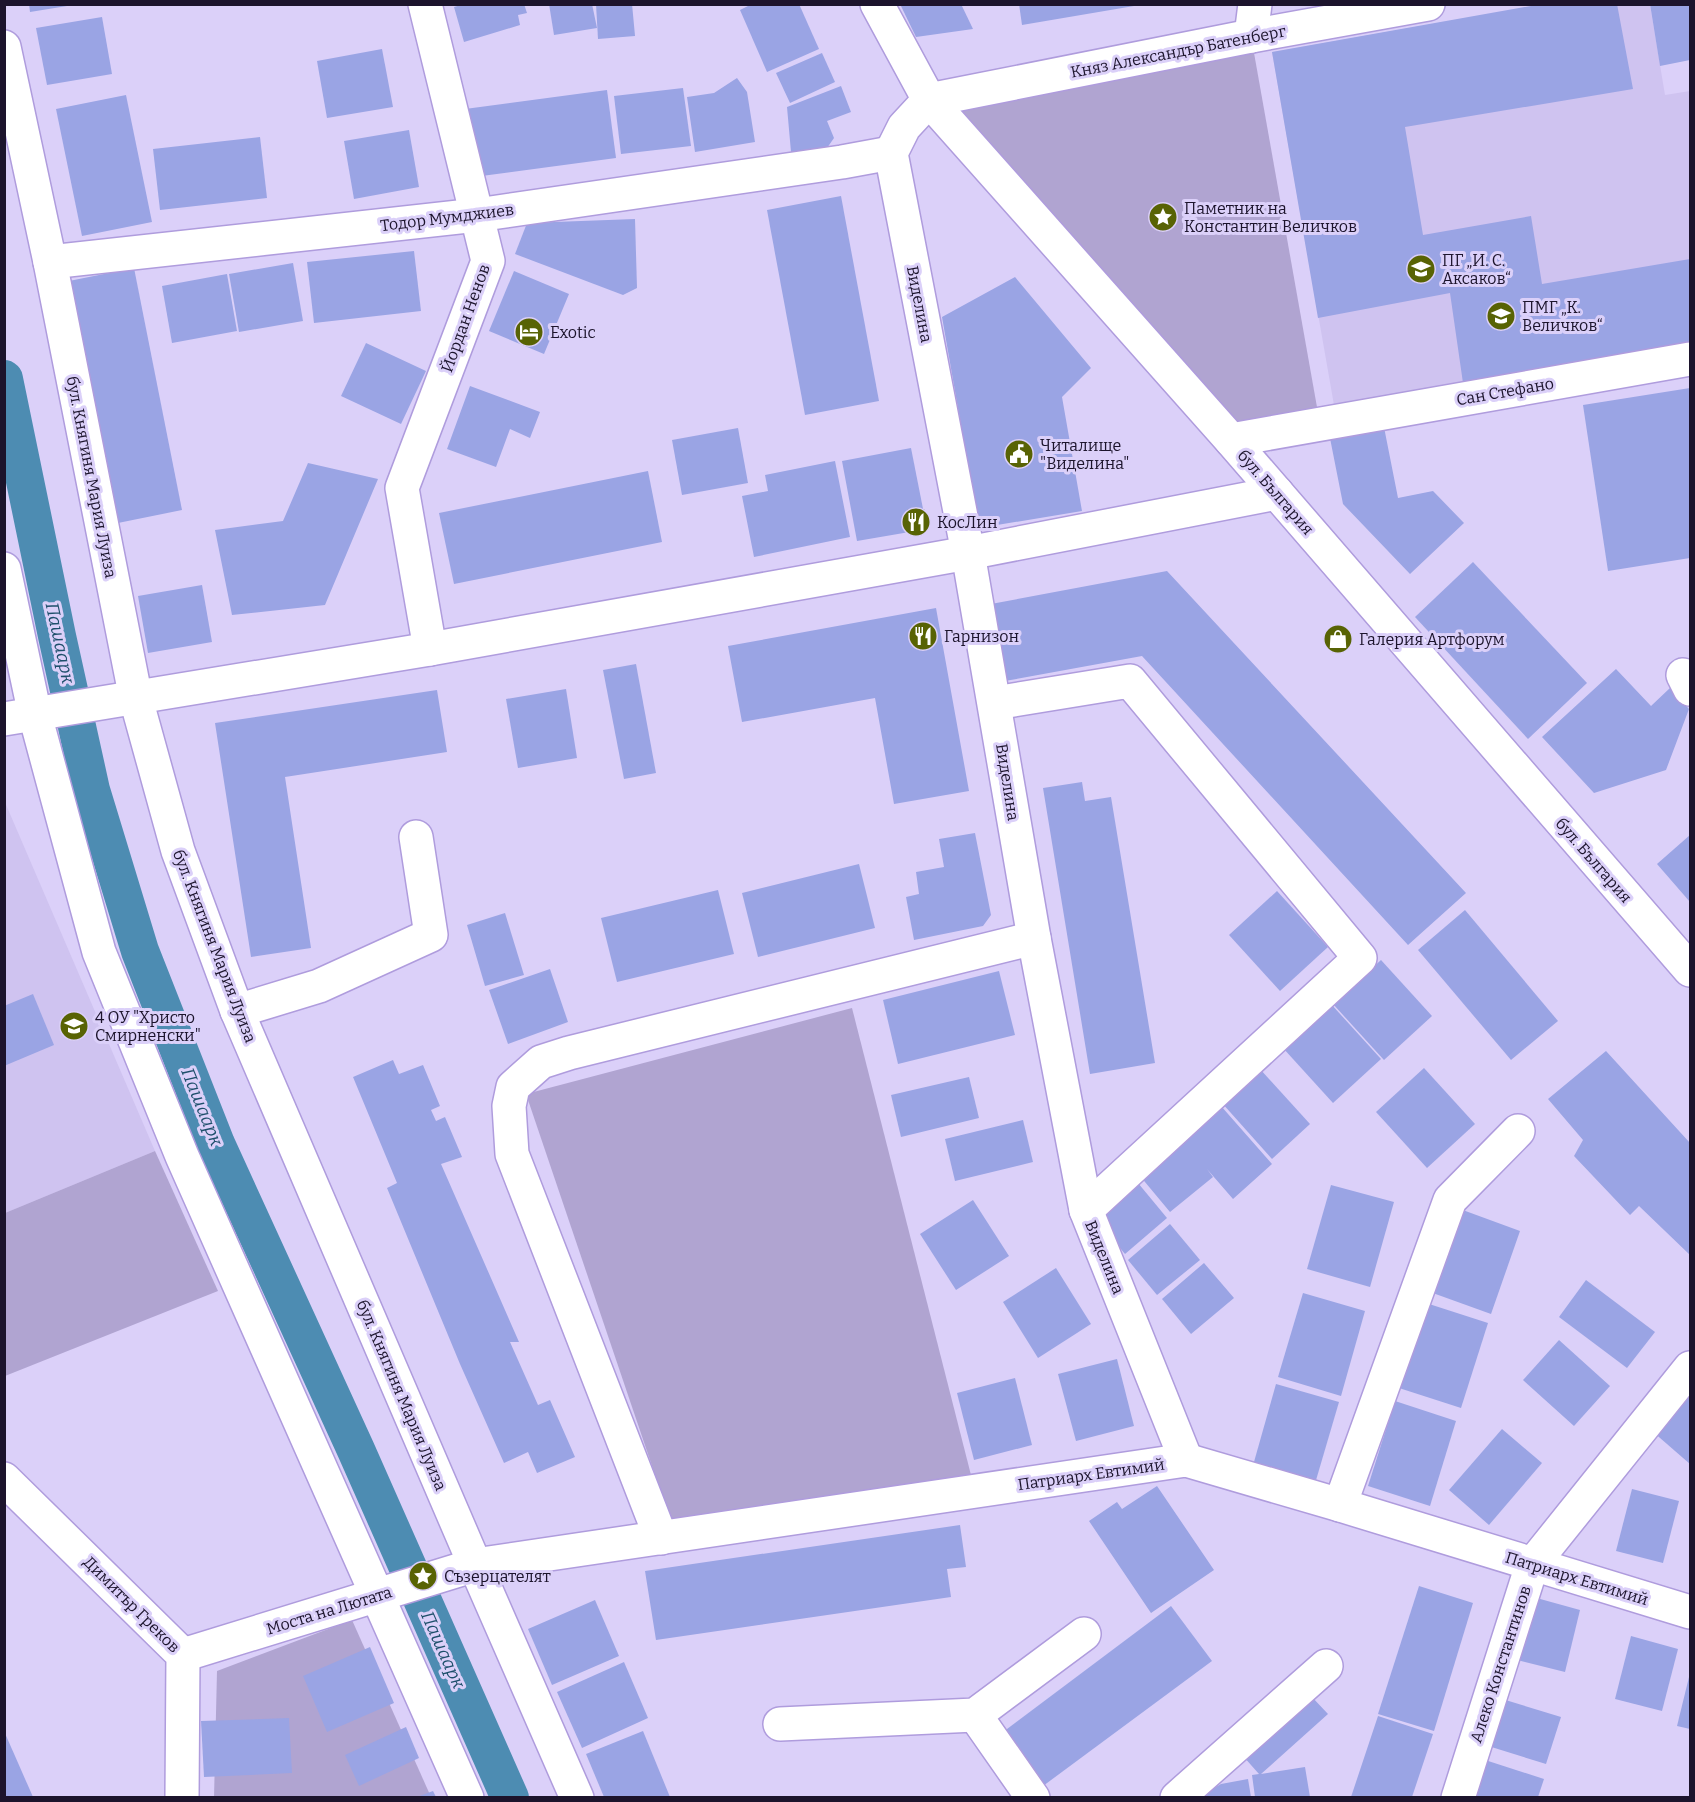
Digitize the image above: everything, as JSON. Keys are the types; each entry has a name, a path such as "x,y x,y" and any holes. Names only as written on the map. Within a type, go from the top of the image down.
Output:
{"street":[{"name":"Йордан Ненов","path":"425,4 488,261 402,488 430,650"},
{"name":"бул. България","path":"877,4 929,100 1231,440 1690,970"},
{"path":"1251,36 1255,4"},
{"name":"Княз Александър Батенберг","path":"929,100 1251,36 1428,4"},
{"name":"бул. Княгиня Мария Луиза","path":"4,47 50,262 136,699 178,851 237,1011 577,1797"},
{"path":"891,153 904,127 929,100"},
{"name":"Тодор Мумджиев","path":"50,262 477,215 891,153"},
{"name":"Виделина","path":"891,153 968,553 1034,938 1086,1210 1186,1460"},
{"name":"Сан Стефано","path":"1231,440 1320,424 1484,387 1690,359"},
{"path":"20,717 430,650 968,553 1277,493"},
{"path":"4,569 20,717 99,952 182,1156 467,1797"},
{"path":"995,704 1130,681 1360,958 1086,1210"},
{"path":"237,1011 319,986 431,935 416,837"},
{"path":"661,1538 512,1154 509,1106 513,1088 541,1062 569,1053 1034,938"},
{"path":"1340,1505 1450,1200 1518,1131"},
{"name":"Алеко Константинов","path":"1458,1797 1532,1565 1690,1368"},
{"name":"Патриарх Евтимий","path":"475,1565 1186,1460 1690,1612"},
{"name":"Димитър Греков","path":"4,1479 183,1655 182,1797"},
{"name":"Моста на Лютата","path":"183,1655 475,1565"},
{"path":"780,1724 975,1715 1084,1634"},
{"path":"1177,1797 1326,1666"},
{"path":"975,1715 1033,1797"}],"shaded area":[{"path":"1542,5 1650,5 1665,95 1690,91 1690,343 1334,405 1272,52"},
{"path":"1251,36 1320,424 1231,440 929,100"},
{"name":"4 ОУ \"Христо Смирненски\"","path":"4,800 155,1151 5,1213 5,1006"},
{"path":"852,1008 972,1479 671,1522 526,1094"},
{"path":"155,1151 218,1291 5,1376 5,1213"},
{"path":"352,1620 431,1797 214,1798 217,1671"}],"building":[{"path":"29,4 67,4 67,6 30,12"},
{"path":"464,4 524,4 527,13 518,15 520,25 464,42 454,7"},
{"path":"549,4 592,4 597,28 554,35"},
{"path":"596,4 632,4 635,36 598,39"},
{"path":"752,4 799,4 819,49 767,72 740,10"},
{"path":"900,4 961,4 973,29 916,37"},
{"path":"1019,4 1134,4 1134,6 1022,25"},
{"path":"1542,4 1617,4 1633,89 1405,127 1423,235 1531,216 1542,284 1690,259 1690,343 1463,383 1450,293 1318,318 1272,52"},
{"path":"1650,4 1690,4 1690,60 1660,66"},
{"path":"102,17 112,74 47,85 36,28"},
{"path":"382,49 393,107 327,118 317,61"},
{"path":"822,53 835,82 790,103 776,73"},
{"path":"737,78 747,92 755,142 695,152 687,97 714,93"},
{"path":"841,86 851,112 827,121 834,138 827,148 791,152 787,107"},
{"path":"683,88 691,146 621,154 614,96"},
{"path":"607,90 616,158 474,177 465,109"},
{"path":"126,95 152,222 82,236 56,109"},
{"path":"409,130 419,187 354,199 344,141"},
{"path":"260,137 267,198 160,210 153,149"},
{"path":"841,196 879,401 805,415 767,210"},
{"path":"635,219 637,288 623,295 515,254 527,223"},
{"path":"414,251 421,311 314,323 307,262"},
{"path":"293,263 303,321 239,332 229,274"},
{"path":"134,268 182,510 113,524 64,282"},
{"path":"514,271 569,294 544,354 489,331"},
{"path":"227,274 237,331 172,343 162,286"},
{"name":"Читалище \"Виделина\"","path":"1015,277 1091,368 1062,397 1082,511 979,528 942,317"},
{"path":"366,343 426,371 401,424 341,396"},
{"path":"470,386 540,412 530,438 510,429 496,467 447,449"},
{"path":"1690,388 1690,558 1608,571 1583,405"},
{"path":"1382,417 1398,498 1433,491 1464,523 1410,574 1343,504 1328,428"},
{"path":"738,428 748,483 682,495 672,440"},
{"path":"911,448 927,529 857,541 842,461"},
{"path":"835,461 850,537 754,557 742,496 768,491 765,475"},
{"path":"308,463 378,479 325,605 232,615 215,530 283,521"},
{"path":"648,471 662,542 454,584 439,513"},
{"path":"1473,562 1587,683 1528,739 1415,617"},
{"path":"1167,571 1466,893 1408,945 1142,656 1005,681 991,604"},
{"path":"202,585 212,642 148,653 138,596"},
{"path":"936,608 969,791 894,804 875,698 742,722 728,646"},
{"path":"636,664 656,773 624,779 603,670"},
{"path":"1616,669 1651,706 1670,688 1689,709 1666,770 1594,793 1542,737"},
{"path":"566,689 577,758 518,768 506,699"},
{"path":"437,690 447,752 285,777 311,948 251,957 215,723"},
{"path":"1082,782 1085,801 1111,797 1155,1063 1090,1074 1043,788"},
{"path":"975,833 991,915 983,926 914,940 906,897 919,894 916,872 944,867 939,839"},
{"path":"1690,835 1690,902 1657,864"},
{"path":"859,864 875,928 758,957 742,893"},
{"path":"718,890 734,954 617,982 601,918"},
{"path":"1277,891 1328,947 1280,991 1229,935"},
{"path":"1465,910 1558,1021 1511,1060 1418,950"},
{"path":"505,913 524,975 485,986 467,925"},
{"path":"1381,960 1432,1016 1384,1060 1333,1004"},
{"path":"550,969 568,1022 508,1044 489,990"},
{"path":"999,971 1015,1035 898,1064 883,1000"},
{"path":"33,994 54,1045 4,1066 4,1006"},
{"path":"1331,1004 1381,1059 1333,1103 1283,1048"},
{"path":"1606,1051 1690,1143 1690,1255 1639,1206 1630,1215 1574,1156 1583,1140 1548,1099"},
{"path":"393,1060 399,1074 423,1065 440,1106 431,1110 436,1121 445,1117 462,1157 441,1164 519,1342 510,1342 538,1405 550,1400 575,1457 537,1473 528,1452 504,1463 387,1188 397,1183 353,1077"},
{"path":"1424,1068 1475,1124 1427,1168 1376,1112"},
{"path":"1260,1069 1310,1124 1272,1159 1222,1103"},
{"path":"969,1077 979,1118 901,1137 891,1095"},
{"path":"1221,1106 1272,1164 1233,1199 1207,1169 1213,1177 1170,1212 1140,1176"},
{"path":"1023,1120 1033,1162 955,1181 945,1139"},
{"path":"1138,1183 1167,1218 1125,1254 1095,1218"},
{"path":"1331,1185 1394,1202 1370,1287 1307,1269"},
{"path":"973,1200 1009,1256 956,1290 920,1234"},
{"path":"1460,1209 1520,1231 1491,1314 1430,1292"},
{"path":"1170,1224 1200,1260 1157,1295 1128,1260"},
{"path":"1204,1263 1234,1298 1191,1334 1162,1299"},
{"path":"1056,1268 1091,1324 1038,1358 1003,1302"},
{"path":"1586,1280 1655,1332 1627,1368 1559,1317"},
{"path":"1303,1293 1365,1311 1341,1396 1278,1377"},
{"path":"1426,1303 1488,1323 1461,1408 1399,1388"},
{"path":"1559,1340 1610,1386 1574,1426 1523,1380"},
{"path":"1117,1359 1134,1426 1076,1441 1058,1374"},
{"path":"1015,1378 1032,1445 974,1460 957,1393"},
{"path":"1276,1384 1339,1402 1314,1487 1252,1469"},
{"path":"1690,1385 1690,1464 1652,1431"},
{"path":"1395,1401 1456,1421 1430,1506 1368,1486"},
{"path":"1502,1429 1542,1463 1489,1525 1449,1490"},
{"path":"1157,1486 1214,1570 1151,1613 1089,1521 1117,1502 1122,1509"},
{"path":"1632,1489 1679,1501 1663,1563 1616,1551"},
{"path":"960,1525 966,1567 947,1569 951,1597 656,1640 645,1571"},
{"path":"1419,1586 1473,1603 1434,1731 1378,1714"},
{"path":"1533,1597 1580,1610 1565,1672 1517,1660"},
{"path":"595,1600 619,1656 552,1685 528,1629"},
{"path":"1171,1606 1212,1661 1043,1786 1003,1732"},
{"path":"1631,1636 1678,1649 1662,1711 1615,1699"},
{"path":"370,1647 394,1703 327,1732 303,1676"},
{"path":"624,1662 648,1718 582,1748 557,1692"},
{"path":"1690,1673 1690,1729 1677,1726"},
{"path":"1311,1696 1328,1714 1261,1774 1305,1767 1310,1797 1255,1797 1252,1775 1259,1774 1243,1756"},
{"path":"1499,1698 1561,1717 1546,1764 1485,1745"},
{"path":"1378,1716 1433,1734 1412,1797 1351,1797"},
{"path":"289,1718 292,1773 204,1777 201,1721"},
{"path":"406,1727 419,1758 359,1786 345,1755"},
{"path":"4,1731 33,1797 4,1797"},
{"path":"643,1731 670,1797 604,1797 586,1754"},
{"path":"1482,1759 1544,1779 1538,1797 1470,1797"},
{"path":"1248,1779 1251,1797 1198,1797 1221,1784"},
{"path":"433,1791 436,1797 417,1797"}],"waterway":[{"name":"Пашаарк","path":"4,379 91,790 140,951 216,1144 356,1450 510,1798"}],"place":[{"name":"Паметник на Константин Величков","path":"1163,217"},
{"name":"ПГ „И. С. Аксаков“","path":"1421,269"},
{"name":"ПМГ „К. Величков“","path":"1501,316"},
{"name":"Exotic","path":"529,332"},
{"name":"Читалище \"Виделина\"","path":"1019,454"},
{"name":"КосЛин","path":"916,522"},
{"name":"Гарнизон","path":"923,636"},
{"name":"Галерия Артфорум","path":"1338,639"},
{"name":"4 ОУ \"Христо Смирненски\"","path":"74,1026"},
{"name":"Съзерцателят","path":"423,1576"}]}
